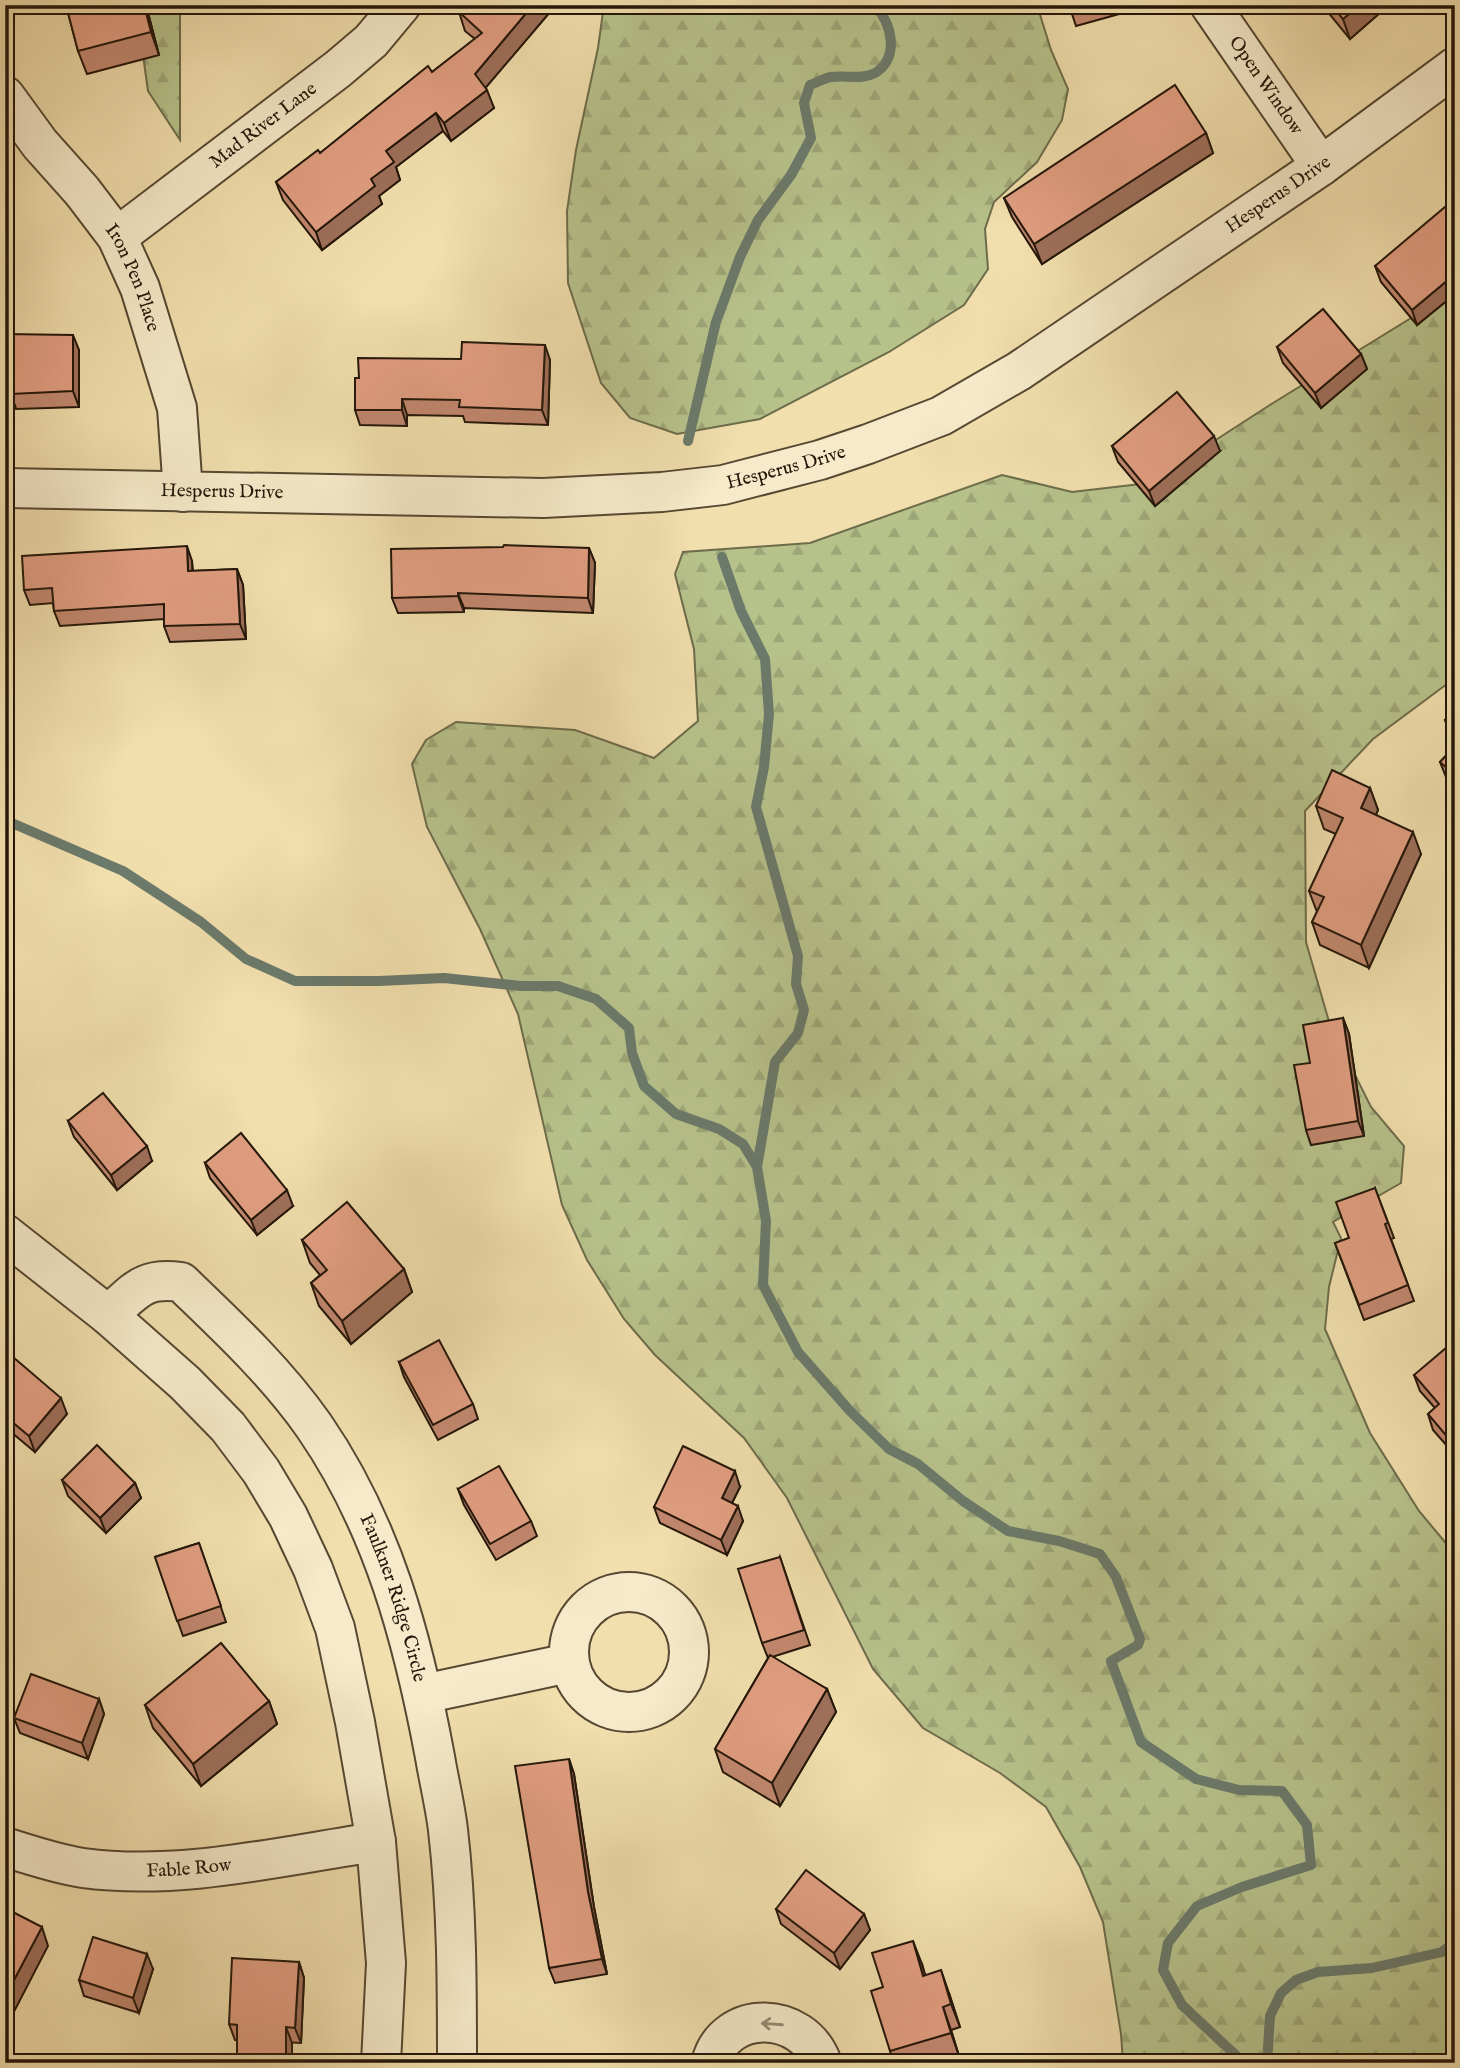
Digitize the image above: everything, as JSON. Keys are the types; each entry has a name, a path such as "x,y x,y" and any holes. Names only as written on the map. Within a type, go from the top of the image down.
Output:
{"street":[{"name":"Mad River Lane","path":"117,237 338,69 371,41 401,5"},
{"name":"Open Window","path":"1210,5 1321,166"},
{"name":"Hesperus Drive","path":"5,488 543,498 607,496 723,485 820,460 941,416 1019,371 1321,166 1455,67"},
{"name":"Iron Pen Place","path":"5,96 40,144 82,191 117,237 141,288 177,408 183,492"},
{"path":"5,1234 108,1315 185,1383 228,1427 261,1471 288,1516 313,1569 335,1628 376,1842 386,1963 381,2063"},
{"name":"Faulkner Ridge Circle","path":"108,1315 145,1283 165,1280 181,1282 277,1377 314,1426 347,1479 374,1537 403,1612 423,1694 448,1830 456,1952 457,2063"},
{"path":"423,1694 569,1662"},
{"name":"Fable Row","path":"5,1847 82,1867 145,1872 211,1867 376,1842"},
{"path":"711,2063 714,2052 733,2032 752,2023 780,2023 801,2032 817,2050 822,2063"}],"green space":[{"path":"136,5 180,5 180,140 148,91"},
{"path":"604,5 1037,5 1051,50 1068,89 1062,120 1037,162 994,202 985,229 988,269 964,305 889,352 760,419 677,434 630,418 601,383 568,283 567,211"},
{"path":"1455,291 1455,678 1373,739 1305,811 1306,942 1330,1025 1371,1107 1404,1146 1401,1183 1333,1222 1341,1238 1329,1287 1325,1329 1370,1433 1419,1511 1455,1554 1455,2063 1123,2063 1103,1922 1080,1867 1046,1807 1000,1773 923,1728 873,1669 787,1498 744,1438 655,1355 624,1319 587,1260 562,1205 518,1014 480,929 427,827 412,764 426,740 456,722 575,730 654,758 698,721 694,649 675,574 683,552 810,543 1002,475 1072,492 1149,483"}],"building":[{"path":"66,5 144,5 151,32 78,51"},
{"path":"465,5 533,5 475,74 487,90 444,123 436,113 386,151 394,162 371,179 375,186 316,232 276,182 318,150 320,153 428,66 432,72 482,33 459,12"},
{"path":"1069,5 1089,5 1070,10"},
{"path":"1331,5 1360,5 1343,19"},
{"path":"1175,85 1206,133 1034,244 1004,198"},
{"path":"1445,207 1455,219 1455,274 1412,310 1375,266"},
{"path":"1323,309 1361,354 1315,393 1277,347"},
{"path":"5,334 73,335 73,391 11,394 10,390 5,390"},
{"path":"462,342 545,345 542,410 459,407 460,400 402,399 402,410 355,410 355,378 359,378 358,358 461,359"},
{"path":"1177,392 1214,436 1149,491 1112,446"},
{"path":"504,545 589,548 588,598 458,593 458,596 392,598 391,549"},
{"path":"187,546 188,571 237,569 240,624 164,626 164,604 54,611 52,588 24,590 22,556"},
{"path":"1455,709 1455,728 1445,720"},
{"path":"1455,746 1455,775 1440,762"},
{"path":"1332,770 1370,788 1361,808 1413,832 1361,945 1312,922 1324,897 1309,891 1343,818 1316,806"},
{"path":"1343,1018 1358,1121 1306,1130 1294,1065 1310,1063 1303,1025"},
{"path":"103,1093 147,1146 111,1175 68,1121"},
{"path":"241,1133 287,1190 251,1220 205,1163"},
{"path":"1375,1188 1388,1223 1385,1224 1408,1285 1359,1305 1335,1243 1349,1238 1336,1202"},
{"path":"347,1202 404,1269 342,1321 311,1283 327,1270 302,1240"},
{"path":"439,1340 473,1404 433,1425 399,1362"},
{"path":"1446,1348 1455,1358 1455,1446 1428,1414 1439,1404 1414,1375"},
{"path":"13,1357 61,1398 29,1436 5,1416 5,1365"},
{"path":"97,1445 135,1483 100,1518 62,1480"},
{"path":"683,1446 735,1471 722,1498 738,1506 721,1540 654,1507"},
{"path":"499,1466 531,1521 490,1544 458,1489"},
{"path":"199,1543 221,1606 177,1621 155,1557"},
{"path":"780,1557 804,1630 762,1643 738,1569"},
{"path":"221,1643 269,1701 193,1764 145,1705"},
{"path":"770,1655 827,1689 772,1783 715,1749"},
{"path":"31,1674 99,1699 82,1743 14,1718"},
{"path":"569,1759 588,1892 602,1959 549,1968 515,1766"},
{"path":"806,1870 864,1914 834,1953 776,1909"},
{"path":"5,1908 42,1927 5,1997"},
{"path":"93,1937 147,1954 133,1998 79,1980"},
{"path":"913,1941 923,1976 941,1970 951,2004 943,2007 951,2033 890,2051 871,1991 883,1987 872,1953"},
{"path":"232,1958 299,1962 295,2028 286,2027 286,2063 237,2063 237,2025 229,2024"}],"waterway":[{"path":"688,441 716,322 740,257 758,220 791,175 811,138 804,103 810,85 831,77 870,75 883,66 888,58 891,40 889,30 874,5"},
{"path":"722,557 741,611 765,659 769,714 764,767 756,807 798,956 796,984 804,1010 798,1033 775,1062 757,1167"},
{"path":"5,820 123,871 201,922 246,959 295,981 444,978 521,986 558,986 596,999 629,1028 632,1053 644,1086 676,1114 719,1129 743,1144 757,1167 766,1221 763,1285 798,1352 850,1411 889,1449 918,1464 963,1501 1008,1531 1059,1541 1100,1554 1116,1577 1140,1639 1138,1645 1111,1661 1141,1742 1196,1779 1239,1790 1282,1791 1307,1825 1311,1865 1242,1887 1197,1906 1168,1943 1163,1970 1182,2005 1244,2063"},
{"path":"1267,2063 1270,2016 1281,1993 1296,1980 1318,1972 1372,1968 1442,1952 1455,1942"}]}
